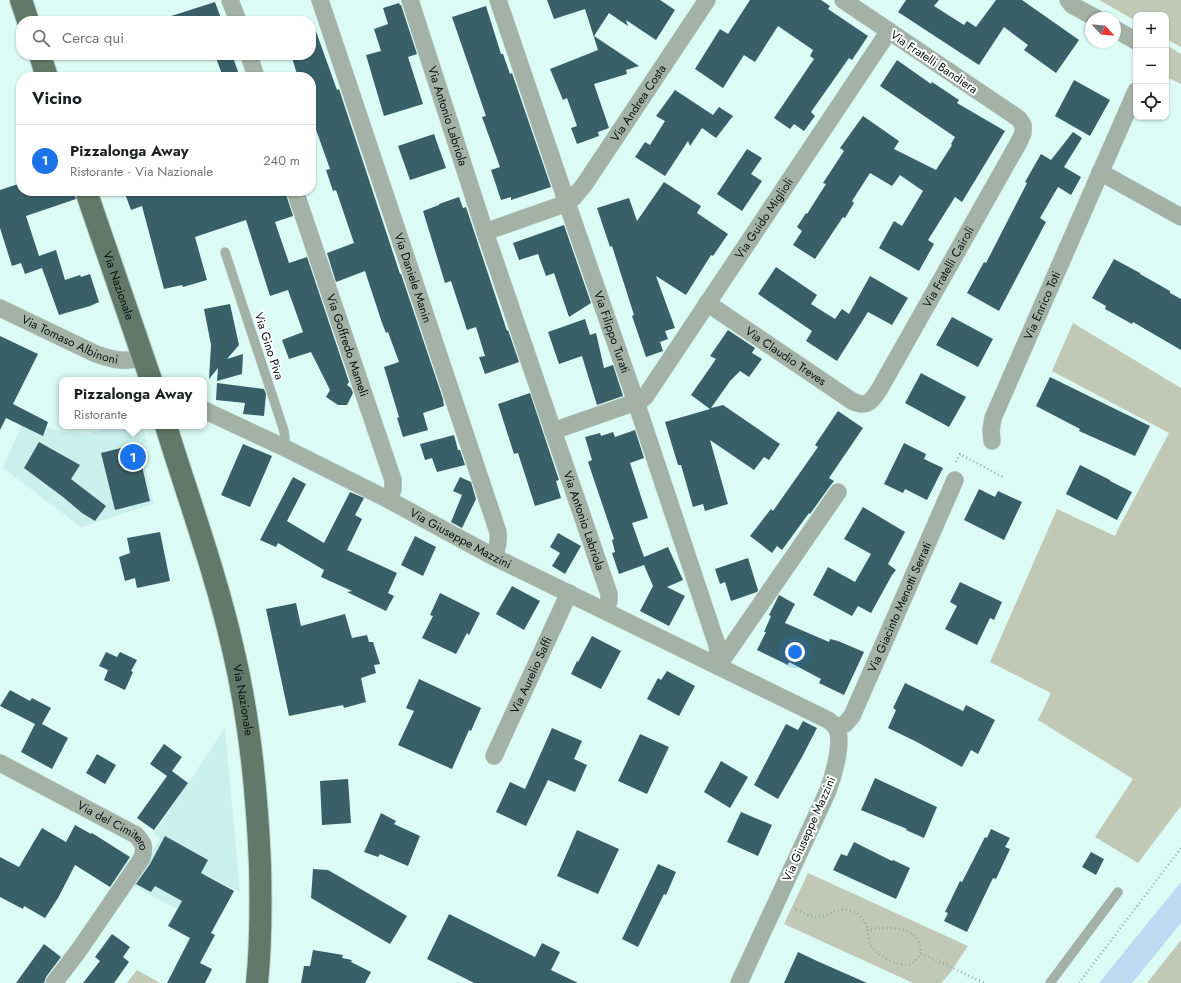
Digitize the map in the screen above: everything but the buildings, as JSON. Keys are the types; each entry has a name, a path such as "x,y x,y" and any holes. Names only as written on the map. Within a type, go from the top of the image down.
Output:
{"main road":[{"path":"21,0 26,16"},
{"path":"42,60 45,72"},
{"name":"Via Nazionale","path":"88,196 150,377"},
{"name":"Via Nazionale","path":"167,429 220,598 242,689 252,756 259,828 260,929 258,983"}],"street":[{"path":"230,0 236,16"},
{"name":"Via Daniele Manin","path":"320,0 498,532 499,541 494,557"},
{"name":"Via Antonio Labriola","path":"410,0 485,232 609,594 606,611"},
{"name":"Via Filippo Turati","path":"498,0 636,402 717,645 718,666"},
{"name":"Via Andrea Costa","path":"567,203 584,185 707,0"},
{"name":"Via Fratelli Bandiera","path":"843,0 1012,114 1019,119 1023,125"},
{"path":"1068,0 1072,5 1085,12"},
{"name":"Via Guido Miglioli","path":"636,402 645,397 889,32"},
{"path":"1121,32 1133,39"},
{"path":"251,60 254,72"},
{"name":"Via Enrico Toti","path":"992,441 991,430 993,418 1133,98"},
{"name":"Via Fratelli Cairoli","path":"866,404 871,401 879,390 1019,142 1023,133 1023,125"},
{"path":"1100,172 1181,217"},
{"name":"Via Goffredo Mameli","path":"297,196 393,480 393,489 389,500"},
{"path":"485,232 567,203"},
{"name":"Via Claudio Treves","path":"707,303 852,401 861,405 866,404"},
{"name":"Via Tomaso Albinoni","path":"0,308 106,358 132,360 142,357"},
{"path":"553,431 636,402"},
{"name":"Via Giuseppe Mazzini","path":"207,411 283,447 389,500 494,557 828,720 837,727 838,745 832,779 827,793 739,983"},
{"name":"Via Giacinto Menotti Serrati","path":"837,727 845,724 852,716 956,480"},
{"path":"718,666 838,492"},
{"name":"Via Aurelio Saffi","path":"494,756 569,593"},
{"name":"Via del Cimitero","path":"0,763 136,835 144,845 142,858 83,944 54,983"}],"lane":[{"name":"Via Gino Piva","path":"225,252 284,431 285,439 283,447"},
{"path":"1050,983 1118,892"}],"path":[{"path":"960,454 1003,477"},
{"path":"1079,983 1181,848"},
{"path":"796,903 794,909 810,916 819,916 842,910 851,911 862,917 866,922 869,940 873,949 881,956 893,962 909,965 916,960 921,953 921,947 917,939 901,929 886,927 868,930"},
{"path":"921,953 984,983"}],"shaded area":[{"path":"24,420 62,432 88,434 102,429 143,429 147,443 140,446 154,504 81,527 3,468"},
{"path":"225,728 240,892 205,874 183,912 132,885 160,838 154,834"},
{"path":"1181,882 1181,923 1132,983 1099,983"}],"green space":[{"path":"1099,0 1181,0 1181,47 1169,41 1169,12 1133,12 1133,19"},
{"path":"1169,47 1181,54 1181,84 1169,78"},
{"path":"1073,323 1181,388 1181,806 1138,863 1095,837 1133,779 1038,720 1051,693 990,662 1057,509 1115,536 1169,433 1052,371"},
{"path":"808,873 968,946 950,973 941,983 913,983 784,924"},
{"path":"1181,940 1181,983 1147,983"},
{"path":"137,970 160,983 127,983"}],"place":[{"name":"Pizzalonga Away","path":"133,457"}]}
